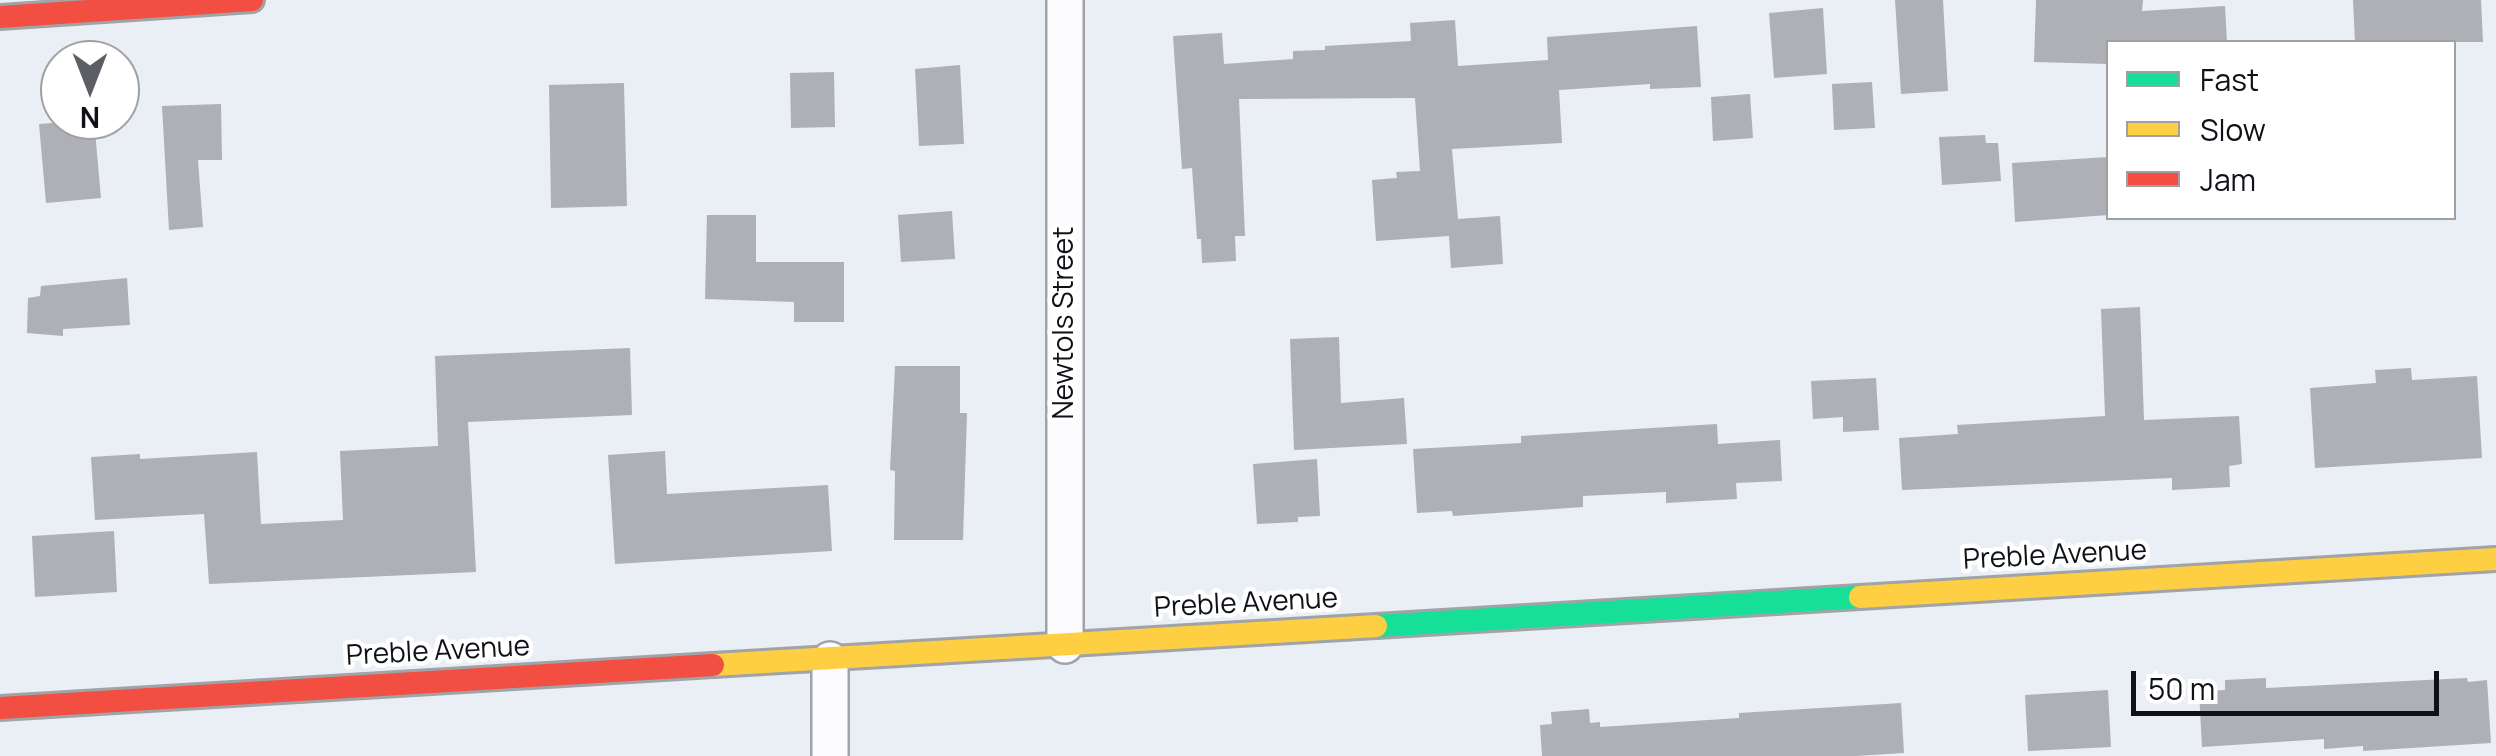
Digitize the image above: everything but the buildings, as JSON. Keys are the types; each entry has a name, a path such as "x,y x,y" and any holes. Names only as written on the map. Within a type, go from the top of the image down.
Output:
{"street":[{"path":"0,17 252,0"},
{"name":"Newtols Street","path":"1065,0 1066,645"},
{"name":"Preble Avenue","path":"0,708 2496,559"},
{"path":"830,660 830,756"}],"traffic: fast":[{"path":"1376,626 1860,597"}],"traffic: slow":[{"path":"1860,597 2496,559"},
{"path":"713,665 1376,626"}],"traffic: jam":[{"path":"0,17 252,0"},
{"path":"0,708 713,665"}]}
